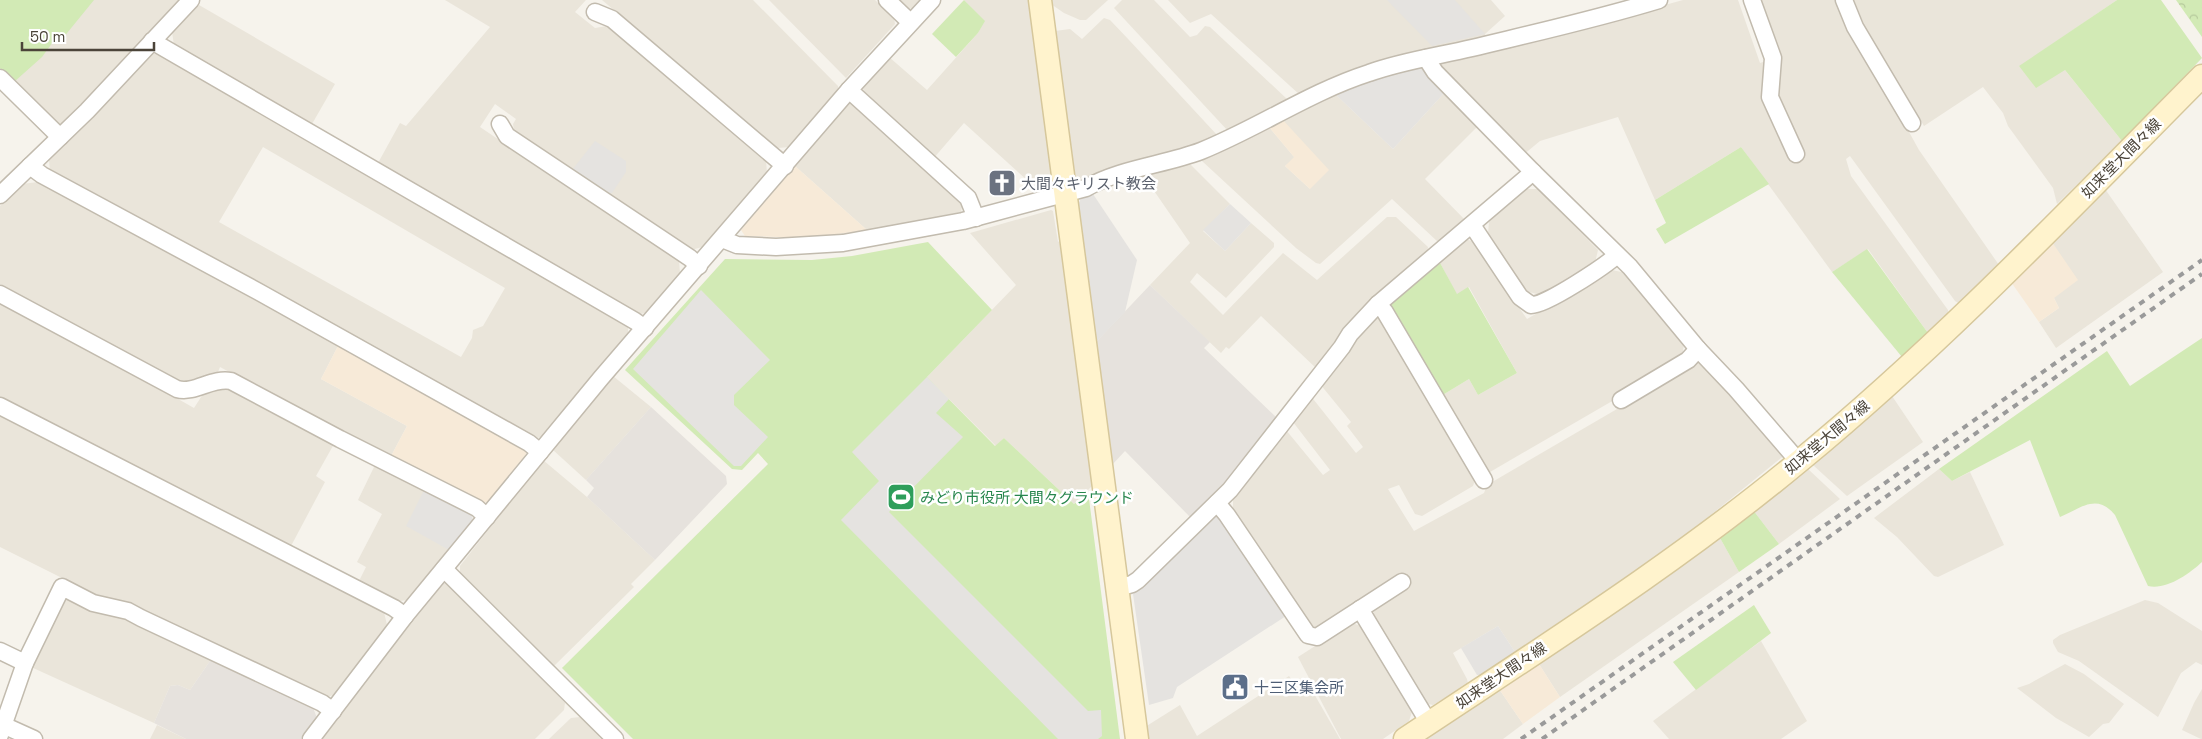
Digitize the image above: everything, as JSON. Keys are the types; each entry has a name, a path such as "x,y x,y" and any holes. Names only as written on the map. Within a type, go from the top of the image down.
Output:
{"main road":[{"path":"1040,0 1137,739"},
{"name":"如来堂大間々線","path":"1405,739 1668,562 1799,462 1915,361 2202,76"}],"street":[{"path":"0,195 87,111 191,0"},
{"path":"887,0 910,22"},
{"path":"311,739 405,616 540,452 849,90 932,0"},
{"path":"722,239 737,244 776,247 817,246 976,218 1066,193 1147,166 1196,153 1249,130 1354,78 1386,67 1561,27 1658,0"},
{"path":"1752,0 1772,58 1770,97 1796,154"},
{"path":"1844,0 1856,27 1912,123"},
{"path":"595,12 612,19 785,166"},
{"path":"152,41 645,328"},
{"path":"1426,58 1435,72 1635,273 1698,349 1736,389 1799,462"},
{"path":"0,78 60,137"},
{"path":"849,90 968,198 976,218"},
{"path":"500,124 508,136 690,258 698,266"},
{"path":"30,166 42,175 259,292 529,443 540,452"},
{"path":"1118,588 1138,580 1242,476 1342,348 1350,334 1378,304 1533,172"},
{"path":"1472,225 1520,297 1531,304 1543,302 1606,264 1617,255"},
{"path":"0,294 177,389 186,390 218,380 230,381 476,508 487,517"},
{"path":"1378,304 1385,312 1484,480"},
{"path":"1620,400 1688,360 1698,349"},
{"path":"0,406 405,616"},
{"path":"1217,503 1228,514 1308,635 1317,637 1402,582"},
{"path":"444,569 615,739"},
{"path":"34,739 2,730 25,663 62,587 93,603 128,612 322,703 333,711"},
{"path":"1360,610 1429,723"},
{"path":"0,651 25,663"}],"shaded area":[{"path":"0,0 181,0 64,124 56,123 0,68"},
{"path":"445,0 586,0 575,12 595,28 607,26 766,160 767,174 706,246 691,250 522,136 514,130 513,124 516,119 495,104 480,127 679,261 680,273 647,313 639,314 378,163 400,123 406,126 490,27"},
{"path":"602,0 753,0 838,86 838,89 791,147 777,148"},
{"path":"769,0 875,0 894,18 895,24 846,78"},
{"path":"898,0 921,0 912,9 906,8"},
{"path":"964,0 1030,0 1055,181 1049,188 1039,191 964,123 933,159 864,96 863,87 889,57 927,90 978,33 984,21"},
{"path":"1050,0 1108,0 1086,20 1080,20 1064,13 1051,4"},
{"path":"1122,0 1154,0 1190,37 1197,35 1205,26 1210,27 1287,99 1286,102 1228,131 1114,8"},
{"path":"1168,0 1491,0 1505,16 1485,34 1486,37 1376,62 1340,74 1300,95 1211,14 1190,23"},
{"path":"1387,0 1455,0 1485,34 1432,46"},
{"path":"1683,0 1738,0 1760,63 1766,61 1761,95 1793,161 1804,156 1775,93 1759,0 1836,0 1919,150 1999,265 1960,304 1955,301 1850,156 1846,159 1851,176 1948,310 1948,316 1928,333 1868,249 1832,272 1741,147 1655,200 1618,117 1540,141 1523,155 1440,70 1440,63 1506,49"},
{"path":"1854,0 2117,0 2019,67 2065,70 2122,141 2057,204 2053,188 2008,126 2003,113 1983,87 1924,126 1865,27"},
{"path":"199,5 335,84 312,124 174,45 172,32"},
{"path":"1104,18 1110,20 1129,40 1217,137 1187,149 1080,181 1076,180 1055,31 1070,29 1082,39"},
{"path":"152,54 160,54 628,326 628,334 542,437 537,438 256,281 50,171 49,160 90,121","holes":["263,147 505,288 483,326 473,330 472,338 461,357 219,222"]},
{"path":"1419,66 1446,91 1393,149 1334,93"},
{"path":"1446,91 1478,126 1425,179 1467,222 1438,242 1392,199 1320,264 1316,263 1296,248 1202,161 1269,127 1295,158 1285,166 1310,189 1282,119 1334,93 1393,149"},
{"path":"849,104 856,104 963,202 961,212 867,230 795,166"},
{"path":"1282,119 1329,170 1310,189 1285,166 1294,157 1269,127"},
{"path":"595,141 626,161 626,172 612,193 608,194 572,170"},
{"path":"1186,160 1230,204 1203,231 1225,251 1251,223 1274,243 1274,247 1226,298 1197,273 1190,282 1223,315 1283,253 1317,280 1387,217 1396,217 1428,247 1427,255 1317,369 1261,316 1229,349 1226,347 1221,353 1150,285 1190,243 1141,172"},
{"path":"795,166 867,230 809,238 745,236 741,230"},
{"path":"38,182 339,344 321,379 407,426 390,458 220,367 218,372 182,382 0,284 0,206 22,184"},
{"path":"1524,189 1539,189 1598,250 1595,263 1540,295 1526,291 1488,234 1489,222"},
{"path":"2105,189 2163,272 2056,348 2039,322 2059,308 2054,298 2052,242"},
{"path":"1093,194 1137,260 1125,312 1096,342 1078,205 1082,196"},
{"path":"1230,204 1251,223 1225,251 1203,230"},
{"path":"1053,211 1058,242 1063,238 1095,483 1074,504 1004,438 996,446 927,377 1016,285 970,233"},
{"path":"1465,239 1472,241 1527,319 1612,270 1626,273 1684,345 1682,356 1613,397 1614,400 1490,472 1482,468 1441,396 1469,379 1478,395 1517,373 1469,287 1457,295 1439,261"},
{"path":"2052,242 2078,280 2054,298 2059,308 2039,322 2011,282"},
{"path":"1150,285 1210,342 1204,348 1277,418 1247,460 1192,519 1125,451 1112,465 1096,342"},
{"path":"701,290 770,360 734,395 734,405 768,437 741,466 734,466 633,369"},
{"path":"0,302 194,408 203,394 226,386 334,444 316,476 325,482 291,546 0,398"},
{"path":"1379,315 1475,480 1473,486 1422,516 1415,514 1399,485 1388,489 1414,531 1484,493 1487,485 1629,402 1628,400 1698,362 1706,364 1786,454 1675,544 1515,652 1498,626 1453,653 1468,684 1433,705 1423,703 1372,619 1375,608 1411,586 1403,574 1317,628 1310,627 1233,509 1233,495 1286,430 1323,475 1330,470 1293,422 1293,413 1310,395 1356,453 1363,447 1347,426 1351,422 1320,384 1354,345 1351,340 1374,317"},
{"path":"339,344 526,451 526,454 488,502 481,503 390,458 407,426 321,379"},
{"path":"613,376 651,407 586,480 552,449"},
{"path":"927,377 949,399 936,413 963,437 889,512 1088,711 1101,710 1102,736 1098,739 1058,739 841,520 879,481 852,452"},
{"path":"1892,396 1923,442 1847,496 1813,465"},
{"path":"651,407 726,476 727,484 655,560 587,497 594,488 586,480"},
{"path":"0,416 384,612 387,625 335,695 325,697 104,599 0,547"},
{"path":"543,460 587,497 655,560 631,584 634,587 553,667 460,574 460,566"},
{"path":"375,465 424,490 449,550 408,600 400,601 359,581 366,567 357,562 382,514 358,500"},
{"path":"1808,469 1840,499 1779,544 1753,510"},
{"path":"1939,469 1952,481 1970,472 2004,545 1938,577 1934,576 1897,537 1874,518"},
{"path":"424,490 472,515 473,521 449,550 406,526"},
{"path":"1212,516 1219,516 1286,616 1177,687 1173,698 1149,705 1133,594"},
{"path":"1720,538 1739,572 1560,697 1539,664 1662,581"},
{"path":"445,582 450,583 565,703 564,710 535,739 322,739 388,652"},
{"path":"65,598 92,612 126,618 212,658 190,690 178,685 170,686 154,723 31,667"},
{"path":"2145,600 2158,603 2202,631 2202,665 2196,662 2181,673 2158,717 2079,661 2058,652 2053,643 2053,640 2060,635"},
{"path":"1351,623 1362,626 1413,709 1409,721 1383,739 1341,739 1298,657"},
{"path":"1498,626 1515,652 1481,675 1477,675 1461,648"},
{"path":"1761,641 1807,721 1781,739 1669,739 1653,721"},
{"path":"212,658 312,705 317,718 301,739 186,739 154,723 170,686 178,685 190,690"},
{"path":"1539,664 1560,697 1523,724 1499,689"},
{"path":"2065,664 2084,674 2124,704 2109,723 2103,724 2089,737 2056,718 2017,688 2029,684"},
{"path":"1289,676 1300,691 1309,685 1340,739 1147,739 1145,727 1180,705 1197,736"},
{"path":"1499,689 1523,724 1503,739 1424,739"},
{"path":"2202,689 2202,739 2201,739 2182,730"},
{"path":"580,717 601,739 549,739 571,718"},
{"path":"157,725 186,739 150,739"}],"green space":[{"path":"0,0 94,0 63,38 58,35 42,57 14,82 0,68"},
{"path":"964,0 985,21 978,33 956,57 932,34"},
{"path":"2117,0 2161,0 2202,58 2122,141 2065,70 2036,88 2019,66"},
{"path":"2176,0 2202,0 2202,37"},
{"path":"1741,147 1769,184 1665,244 1656,229 1666,223 1655,200"},
{"name":"みどり市役所 大間々グラウンド","path":"928,242 992,310 927,377 995,446 1004,438 1074,504 1088,491 1120,739 633,739 562,668 768,464 758,453 742,470 732,469 625,370 725,259 812,260 852,256"},
{"path":"1867,249 1928,333 1902,357 1832,272"},
{"path":"1439,261 1457,294 1468,287 1517,373 1478,395 1469,379 1441,396 1391,314 1391,303"},
{"path":"2202,338 2202,562 2177,580 2163,586 2148,586 2115,515 2108,508 2102,505 2089,504 2060,517 2030,440 1952,481 1939,469 2107,351 2130,386"},
{"path":"1753,510 1779,544 1739,572 1720,538"},
{"path":"1754,605 1771,633 1696,690 1673,662"}],"railway":[{"path":"1521,739 2202,260"},
{"path":"1542,739 2202,274"}],"place":[{"name":"大間々キリスト教会","path":"1002,183"},
{"name":"みどり市役所 大間々グラウンド","path":"901,497"},
{"name":"十三区集会所","path":"1235,687"}]}
